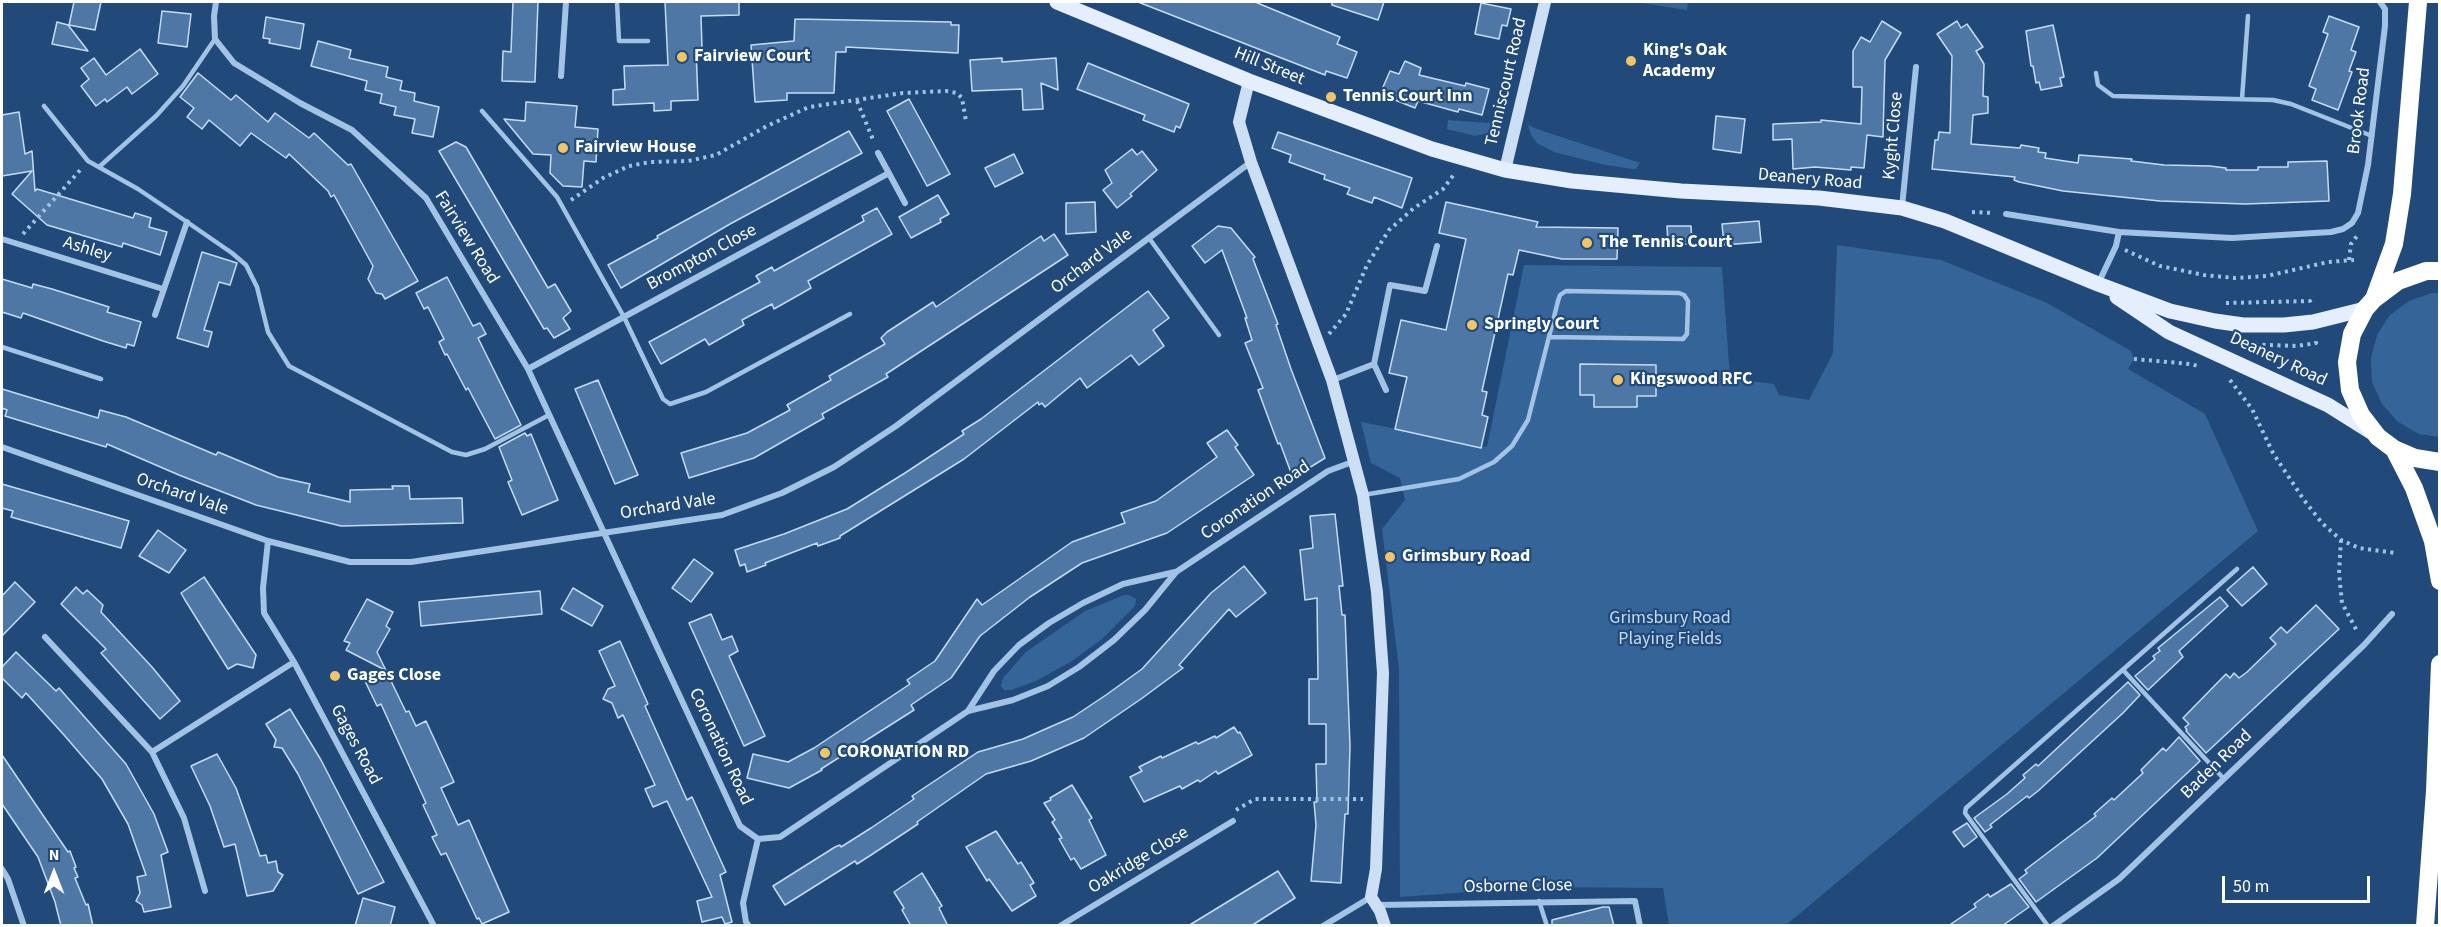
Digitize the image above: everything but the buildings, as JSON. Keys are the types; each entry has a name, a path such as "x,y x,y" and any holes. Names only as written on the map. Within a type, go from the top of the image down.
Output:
{"highway":[{"path":"2418,2 2402,194 2394,244 2370,304 2352,334 2347,362 2350,390 2361,416 2378,437 2394,449 2415,458 2439,462"},
{"path":"2370,304 2398,281 2426,271 2439,271"},
{"path":"2394,449 2414,488 2433,541 2439,581"},
{"path":"2425,926 2435,790 2439,664"}],"main road":[{"name":"Hill Street","path":"1057,2 1249,81 1432,149 1505,170"},
{"name":"Deanery Road","path":"1505,170 1572,181 1681,191 1819,198 1902,208 1945,220 2098,284 2170,311 2243,326 2298,324 2370,304"},
{"name":"Deanery Road","path":"2098,284 2169,332 2328,405 2378,437"}],"street":[{"path":"215,39 216,2"},
{"path":"561,76 566,2"},
{"name":"Tenniscourt Road","path":"1505,170 1545,2"},
{"name":"Brook Road","path":"2119,232 2232,238 2331,232 2343,229 2352,223 2358,213 2372,136 2385,26 2385,9 2380,2"},
{"name":"Fairview Road","path":"215,39 234,63 300,104 352,130 426,198 528,369 604,532"},
{"name":"Kyght Close","path":"1902,208 1916,68"},
{"path":"1249,81 1239,122 1251,162 1332,380 1356,461 1363,495 1377,592 1383,674 1373,901 1385,926"},
{"path":"878,153 905,203"},
{"name":"Orchard Vale","path":"2,447 268,541 350,562 411,562 722,515 782,493 834,467 896,426 1251,162"},
{"name":"Brompton Close","path":"528,369 889,173"},
{"path":"2006,214 2119,232 2116,246 2098,284"},
{"path":"155,315 187,222"},
{"name":"Ashley","path":"2,239 163,288"},
{"path":"1386,390 1374,364 1390,285 1425,291 1437,246"},
{"path":"1332,380 1374,364"},
{"name":"Coronation Road","path":"604,532 740,826 758,839 780,837 968,711 1013,700 1048,686 1079,666 1122,632 1176,572 1328,471 1356,461"},
{"name":"Gages Road","path":"268,541 263,588 264,613 294,662 434,926"},
{"name":"Coronation Road","path":"968,711 994,671 1019,645 1048,623 1123,584 1176,572"},
{"name":"Baden Road","path":"2053,926 2119,879 2364,645 2392,614"},
{"path":"45,638 152,752 184,818 205,891"},
{"path":"152,752 294,662"},
{"name":"Oakridge Close","path":"1060,926 1233,821"},
{"path":"749,926 743,903 758,839"},
{"path":"2,869 24,926"},
{"path":"1323,926 1373,901"},
{"name":"Osborne Close","path":"1373,901 1635,901 1640,926"}],"lane":[{"path":"617,2 619,41 648,41"},
{"path":"2242,99 2248,16"},
{"path":"99,167 156,116 177,93 215,39"},
{"path":"2096,73 2098,85 2113,96 2273,100 2291,104 2372,136"},
{"path":"44,106 88,161 138,189 246,265 257,287 268,332 289,366 452,452 466,455 485,449 549,414"},
{"path":"482,111 562,206 624,317 663,399 670,404 706,392 850,314"},
{"path":"1149,238 1219,335"},
{"path":"1363,495 1459,479 1494,462 1512,446 1528,420 1558,301 1560,295 1566,291 1679,293 1688,301 1687,334 1683,339 1550,337"},
{"path":"2,346 101,379"},
{"path":"2048,926 1965,813 1966,808 2237,568"},
{"path":"2122,670 2224,779"},
{"path":"1539,901 1547,926"}],"path":[{"path":"562,206 603,178 629,166 716,155 767,126 809,107 903,93 946,91 957,93 962,99 966,121"},
{"path":"857,101 878,153"},
{"path":"1320,346 1346,314 1367,265 1389,230 1414,208 1443,189 1466,159"},
{"path":"15,244 88,161"},
{"path":"2116,246 2160,266 2204,275 2235,278 2267,276 2328,262 2352,260 2351,244"},
{"path":"2123,258 2131,253"},
{"path":"2218,303 2310,301"},
{"path":"2239,344 2266,346 2316,343"},
{"path":"2134,359 2190,364 2201,368"},
{"path":"2223,375 2229,379 2252,409 2273,453 2322,523 2341,539 2359,548 2379,553 2395,553"},
{"path":"2341,539 2339,573 2342,603 2364,645"},
{"path":"1233,821 1229,814 1255,799 1378,800"}],"green space":[{"path":"1635,2 1688,2 1687,10"},
{"path":"1448,120 1488,123 1495,120 1500,122 1500,126 1489,133 1475,136 1447,129"},
{"path":"1528,125 1640,163 1636,169 1632,169 1554,152 1537,143"},
{"name":"Grimsbury Road Playing Fields","path":"1837,245 1941,260 2047,303 2131,351 2134,359 2128,369 2205,414 2258,531 1786,925 1669,925 1663,888 1535,887 1400,897 1399,669 1382,529 1405,500 1400,478 1371,463 1361,422 1487,447 1524,265 1722,267 1730,378 1774,384 1779,395 1809,400 1833,353"},
{"path":"2432,293 2439,293 2439,437 2419,434 2398,422 2382,404 2372,382 2371,358 2377,335 2390,315 2409,301"},
{"path":"1124,595 1136,599 1135,606 1102,639 1072,661 1036,681 1011,690 1004,690 1001,686 1003,678 1026,652 1085,611"}],"place":[{"name":"Fairview Court","path":"682,57"},
{"name":"King's Oak Academy","path":"1631,61"},
{"name":"Tennis Court Inn","path":"1331,97"},
{"name":"Fairview House","path":"563,148"},
{"name":"The Tennis Court","path":"1587,243"},
{"name":"Springly Court","path":"1472,325"},
{"name":"Kingswood RFC","path":"1618,380"},
{"name":"Grimsbury Road","path":"1390,557"},
{"name":"Gages Close","path":"335,676"},
{"name":"CORONATION RD","path":"825,753"}]}
